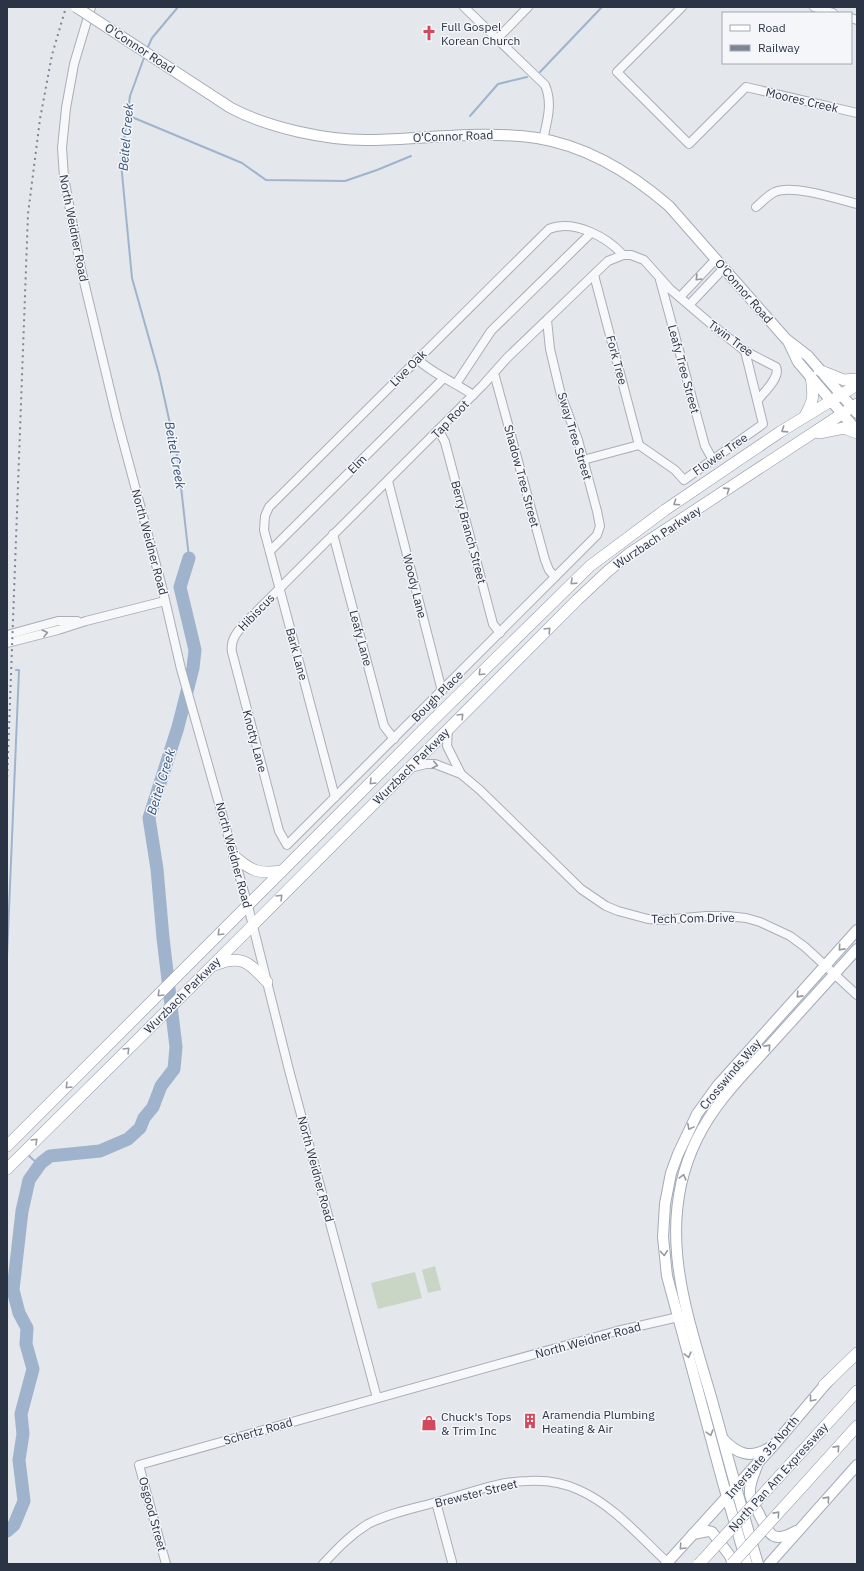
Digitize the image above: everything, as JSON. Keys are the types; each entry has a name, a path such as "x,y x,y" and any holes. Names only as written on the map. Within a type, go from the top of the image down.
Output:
{"highway":[{"path":"804,418 814,397 815,374 844,380 857,379"},
{"path":"836,398 857,385"},
{"name":"Wurzbach Parkway","path":"7,1146 590,566 665,510 836,398"},
{"name":"Wurzbach Parkway","path":"7,1168 193,985 252,924 577,600 608,571 650,540 842,414 855,408"},
{"path":"811,435 844,428 857,432"},
{"path":"234,856 243,864 255,870 265,873 282,871"},
{"path":"211,967 229,959 243,961 256,970 267,982"},
{"path":"824,1385 857,1353"},
{"name":"North Pan Am Expressway","path":"699,1564 857,1391"},
{"name":"North Pan Am Expressway","path":"732,1564 857,1426"}],"main road":[{"name":"O'Connor Road","path":"76,7 231,107 275,125 296,131 346,139 370,140 476,134 504,134 543,140 566,146 587,153 624,172 648,188 669,206 786,339 798,362 815,374 836,398 855,408"},
{"path":"836,398 842,414 857,432"},
{"name":"Crosswinds Way","path":"678,1317 667,1276 663,1237 665,1204 671,1173 678,1154 697,1114 718,1085 857,930"},
{"name":"Crosswinds Way","path":"688,1315 679,1277 676,1237 678,1197 689,1157 708,1120 727,1092 857,949"},
{"path":"678,1154 689,1157"},
{"path":"688,1315 758,1564"},
{"path":"678,1317 727,1497 747,1564"},
{"name":"Interstate 35 North","path":"666,1563 736,1488 824,1385 857,1349"},
{"path":"723,1439 732,1449 746,1454 757,1453 774,1445"},
{"path":"758,1462 751,1484 750,1494 770,1533 782,1538 801,1528"},
{"path":"769,1564 857,1465"},
{"path":"693,1534 708,1531 712,1532 730,1556 732,1564"}],"street":[{"name":"North Weidner Road","path":"91,7 74,64 66,108 62,148 62,167 81,268 92,320 181,668 248,906 377,1398 617,1332 688,1315"},
{"path":"464,7 545,86 550,105 543,140"},
{"path":"497,39 528,7"},
{"name":"Moores Creek","path":"682,7 617,72 689,144 746,87 857,113"},
{"path":"814,7 831,12"},
{"path":"756,207 776,191 786,189 797,190 857,204"},
{"name":"Live Oak","path":"267,511 269,507 549,229 572,226 591,233"},
{"path":"456,384 491,331 591,233 614,244 624,255"},
{"name":"Tap Root","path":"279,588 439,431 507,358 608,260 624,255"},
{"name":"Twin Tree","path":"624,255 639,257 649,264 670,289 745,351 773,364 778,370 774,379 758,400"},
{"path":"680,298 716,259"},
{"path":"689,305 724,268"},
{"name":"Fork Tree","path":"594,275 639,445"},
{"name":"Leafy Tree Street","path":"659,277 705,446 713,460"},
{"name":"Sway Tree Street","path":"547,320 548,343 559,387 598,511 600,526 597,535 586,547"},
{"path":"745,351 758,400"},
{"path":"417,360 436,374 473,395"},
{"name":"Shadow Tree Street","path":"494,373 545,560 549,570 555,577"},
{"name":"Elm","path":"270,550 444,378"},
{"name":"Flower Tree","path":"639,445 675,470 684,480 763,424 758,400"},
{"name":"Berry Branch Street","path":"439,431 445,442 493,624 500,633"},
{"path":"583,460 639,445"},
{"name":"Woody Lane","path":"388,481 442,691"},
{"name":"Bark Lane","path":"267,511 264,530 335,797"},
{"name":"Leafy Lane","path":"333,534 384,726 394,739"},
{"name":"Bough Place","path":"287,845 586,547"},
{"name":"Hibiscus","path":"234,636 279,588"},
{"path":"7,643 58,630 86,620 165,601"},
{"path":"7,635 58,621 86,620"},
{"name":"Knotty Lane","path":"234,636 231,645 232,652 279,831 287,845"},
{"name":"Tech Com Drive","path":"448,730 447,746 461,774"},
{"name":"Tech Com Drive","path":"409,768 426,764 435,764 461,774 480,790 581,889 606,906 635,916 662,920 706,916 746,918 760,922 790,936 805,947 857,995"},
{"name":"Schertz Road","path":"139,1464 377,1398"},
{"name":"Osgood Street","path":"139,1464 166,1564"},
{"name":"Brewster Street","path":"323,1564 349,1537 369,1524 392,1515 496,1485 529,1480 562,1484 578,1489 593,1497 604,1505 666,1563"},
{"path":"436,1502 452,1562"}],"green space":[{"path":"435,1266 441,1290 428,1293 422,1270"},
{"path":"415,1272 422,1298 378,1309 371,1283"}],"waterway":[{"name":"Beitel Creek","path":"147,49 152,38 178,7"},
{"path":"540,72 602,7"},
{"name":"Beitel Creek","path":"145,55 130,96 121,163 132,278 159,374 178,460 189,558"},
{"path":"470,116 498,84 527,77"},
{"path":"127,115 242,163 266,180 345,181 411,156"},
{"name":"Beitel Creek","path":"7,1531 14,1525 24,1501 19,1460 23,1434 21,1414 33,1369 26,1344 27,1328 19,1313 13,1290 22,1211 29,1180 41,1163 50,1156 100,1151 128,1139 140,1128 144,1118 153,1107 161,1086 174,1069 176,1047 163,938 157,869 149,818 178,727 193,668 195,650 180,587 189,558"},
{"path":"7,957 19,670 16,670"},
{"path":"27,1154 39,1165"}],"railway":[{"path":"7,783 28,214 40,119 52,55 66,7"}],"place":[{"name":"Full Gospel Korean Church","path":"429,33"},
{"name":"Aramendia Plumbing Heating & Air","path":"530,1421"},
{"name":"Chuck's Tops & Trim Inc","path":"429,1423"}]}
